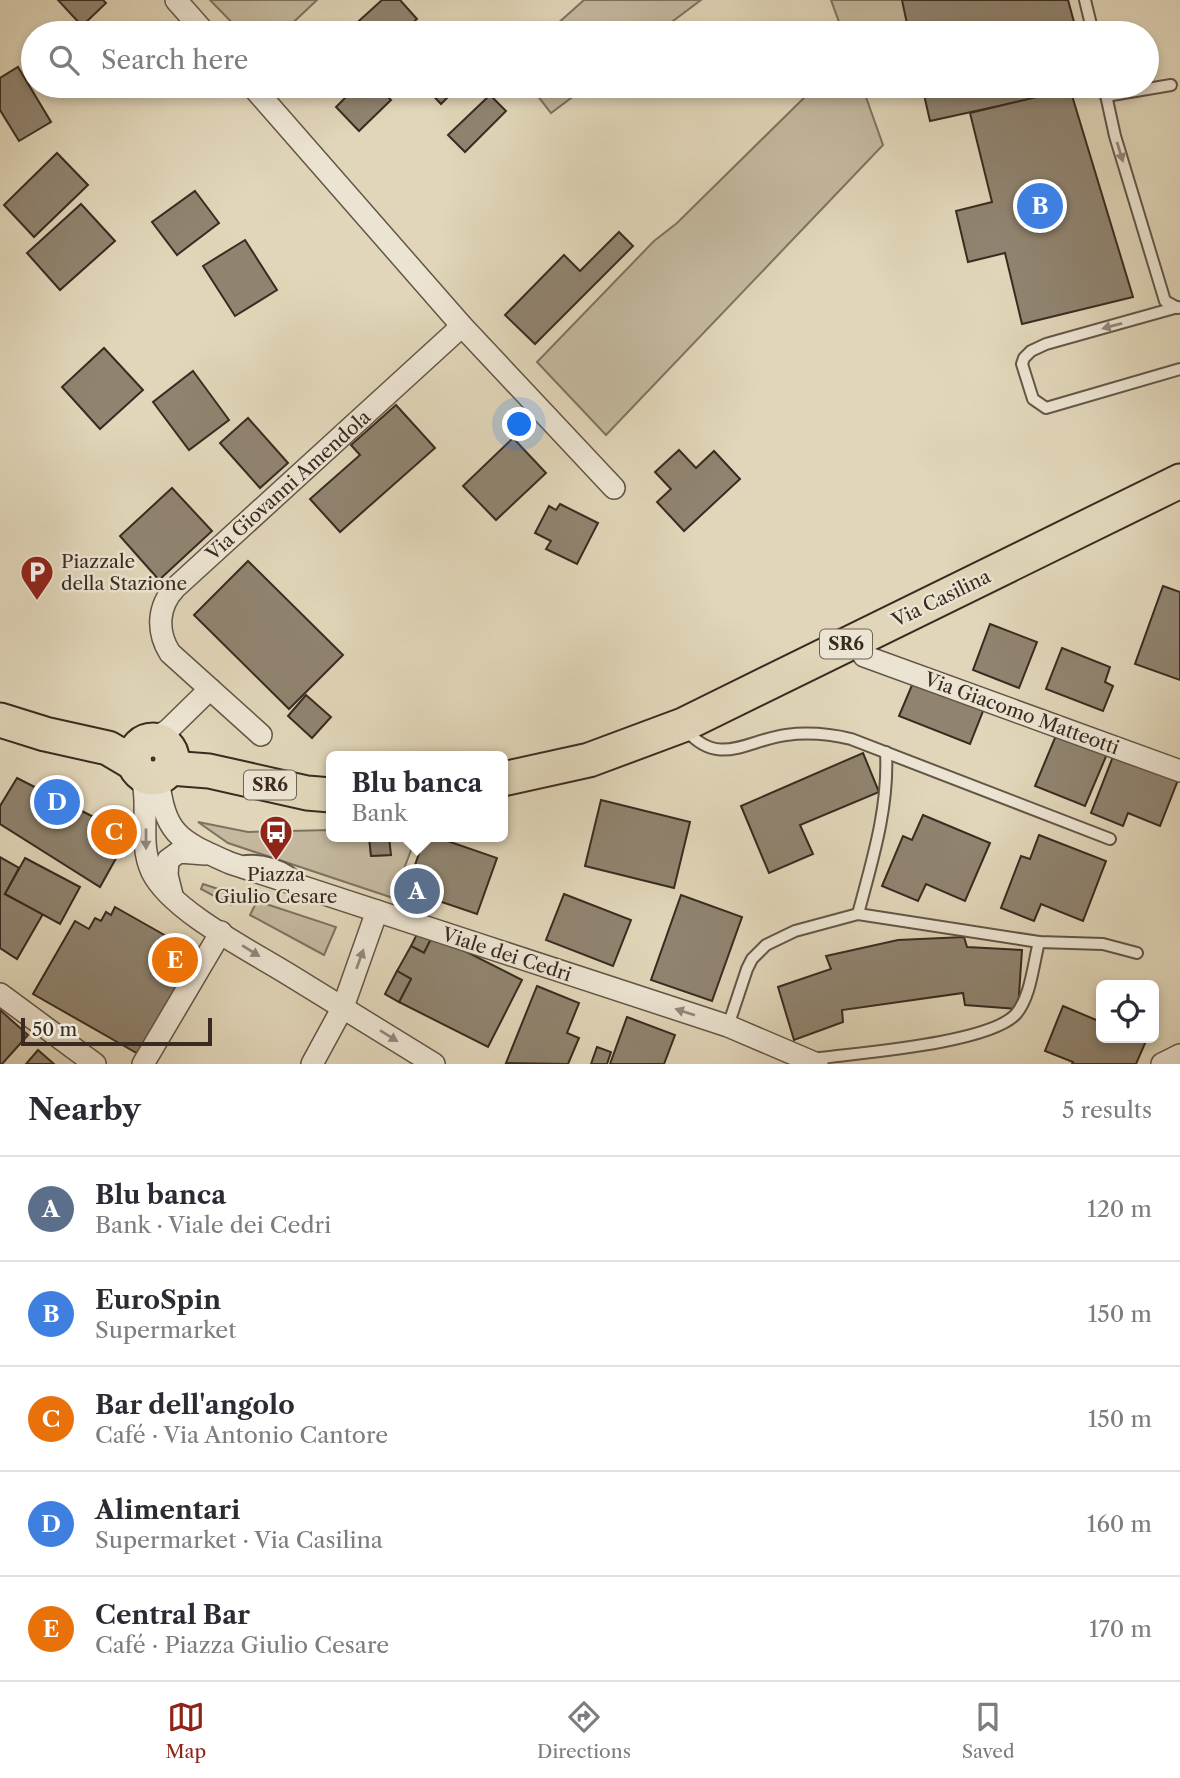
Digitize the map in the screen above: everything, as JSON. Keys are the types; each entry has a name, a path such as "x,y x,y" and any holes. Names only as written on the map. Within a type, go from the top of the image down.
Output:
{"main road":[{"name":"Via Casilina","path":"508,778 600,756 683,725 1180,481"},
{"path":"0,720 45,734 151,754"},
{"name":"SR6","path":"151,754 209,771 307,793 326,795"}],"street":[{"path":"176,0 194,21"},
{"path":"262,98 462,326 614,488"},
{"name":"Via Giovanni Amendola","path":"261,735 167,648 161,625 165,600 257,512 462,326"},
{"name":"Via Giacomo Matteotti","path":"864,656 1180,771"},
{"path":"210,689 151,754 146,802 146,852 158,881 174,900 221,932 435,1064"},
{"name":"Viale dei Cedri","path":"151,754 163,808 171,826 190,843 230,863 728,1026 811,1062"},
{"path":"174,900 166,867 172,855 193,852 230,863"},
{"path":"312,1064 343,1007 377,912"},
{"path":"143,1064 221,932"},
{"path":"0,994 95,1064"},
{"path":"1161,1064 1180,1055"}],"lane":[{"path":"1085,0 1090,21"},
{"path":"1159,86 1171,85"},
{"path":"1107,98 1115,136 1164,301 1179,308"},
{"path":"1179,308 1046,344 1031,351 1023,364 1033,399 1046,408 1180,369"},
{"path":"683,725 698,743 716,750 738,748 775,736 807,733 851,739 1110,839"},
{"path":"858,914 883,815 887,778 886,752"},
{"path":"728,1026 747,969 766,944 795,931 858,914 1039,942 1103,944 1137,953"},
{"path":"811,1062 951,1040 1000,1026 1017,1013 1023,1003 1039,942"}],"shaded area":[{"path":"210,0 317,0 295,21 230,21"},
{"path":"584,0 701,0 673,21 560,21"},
{"path":"831,0 947,0 908,21 839,21"},
{"path":"539,98 571,98 551,113"},
{"path":"804,98 866,98 883,145 606,435 537,362 654,241 677,223"},
{"path":"198,822 248,832 326,830 326,842 370,842 371,856 390,855 389,842 414,842 393,898 228,843"},
{"path":"203,884 237,895 231,905 201,889"},
{"path":"257,901 336,927 324,955 250,915"}],"building":[{"path":"58,0 103,0 106,3 87,21 77,21"},
{"path":"382,0 400,0 417,19 415,21 359,21"},
{"path":"902,0 1068,0 1074,21 906,21"},
{"path":"18,67 21,72 21,98 37,98 51,122 19,141 0,110 0,78"},
{"path":"345,98 391,100 359,131 336,107"},
{"path":"435,98 447,98 441,104"},
{"path":"487,98 493,98 506,111 465,152 448,135"},
{"path":"925,98 1035,98 930,121"},
{"path":"1032,98 1073,98 1133,297 1022,324 1005,253 968,262 956,211 992,202 970,113"},
{"path":"57,153 88,185 34,237 4,205"},
{"path":"195,191 219,223 177,255 152,222"},
{"path":"81,204 115,241 60,290 27,253"},
{"path":"619,232 633,246 535,344 505,315 564,255 580,271"},
{"path":"245,240 277,290 235,316 203,266"},
{"path":"104,348 143,390 100,429 62,387"},
{"path":"193,371 229,420 189,450 153,402"},
{"path":"396,405 435,448 340,532 310,499 360,455 351,445"},
{"path":"248,418 288,463 260,488 220,443"},
{"path":"513,438 546,473 496,520 463,486"},
{"path":"679,450 696,468 714,451 740,479 684,531 657,502 671,489 655,472"},
{"path":"172,488 212,531 159,580 120,536"},
{"path":"560,504 598,523 577,564 546,549 551,541 535,533 549,506 556,510"},
{"path":"248,561 343,655 289,709 194,615"},
{"path":"1163,586 1180,592 1180,680 1135,664"},
{"path":"990,624 1037,642 1019,688 973,670"},
{"path":"1062,648 1110,667 1105,682 1113,686 1103,711 1046,689"},
{"path":"915,678 985,706 970,744 899,716"},
{"path":"306,695 331,717 312,738 288,716"},
{"path":"1057,733 1107,754 1085,806 1035,786"},
{"path":"863,753 879,792 800,825 813,854 769,873 741,806"},
{"path":"1114,754 1178,780 1160,826 1128,813 1123,826 1091,813"},
{"path":"17,778 129,835 100,887 0,824 0,806"},
{"path":"601,800 690,822 674,888 585,866"},
{"path":"923,815 990,843 965,901 926,884 918,901 882,886 903,836 912,840"},
{"path":"1039,835 1106,861 1083,921 1041,904 1034,921 1001,908 1021,856 1030,859"},
{"path":"370,842 390,842 391,855 371,856"},
{"path":"423,842 451,842 497,858 477,914 406,890"},
{"path":"0,857 19,868 5,894 43,914 17,959 0,948"},
{"path":"25,858 80,887 60,924 5,894"},
{"path":"564,894 631,920 613,966 546,940"},
{"path":"681,895 742,917 712,1001 651,980"},
{"path":"115,907 198,954 140,1055 33,994 75,921 89,929 95,918 101,921 106,912 111,915"},
{"path":"420,928 433,935 424,953 411,946"},
{"path":"433,935 522,980 488,1047 399,1002 411,979 397,971 411,946 424,953"},
{"path":"964,937 967,947 1022,950 1018,1009 965,1005 963,993 842,1010 843,1022 794,1040 778,987 831,969 826,956 898,940"},
{"path":"397,971 411,979 399,1002 385,994"},
{"path":"537,986 579,1003 567,1033 579,1038 568,1064 506,1063"},
{"path":"1063,1006 1096,1020 1096,1043 1145,1043 1136,1064 1072,1064 1073,1062 1045,1051"},
{"path":"0,1010 28,1035 2,1064 0,1064"},
{"path":"627,1017 675,1035 664,1064 610,1064"},
{"path":"597,1047 611,1052 607,1064 591,1064"},
{"path":"38,1050 54,1064 26,1064"}],"place":[{"name":"EuroSpin","path":"1040,206"},
{"name":"Piazzale della Stazione","path":"37,602"},
{"name":"Alimentari","path":"57,802"},
{"name":"Bar dell'angolo","path":"114,832"},
{"name":"Piazza Giulio Cesare","path":"276,862"},
{"name":"Blu banca","path":"417,891"},
{"name":"Central Bar","path":"175,960"}]}
